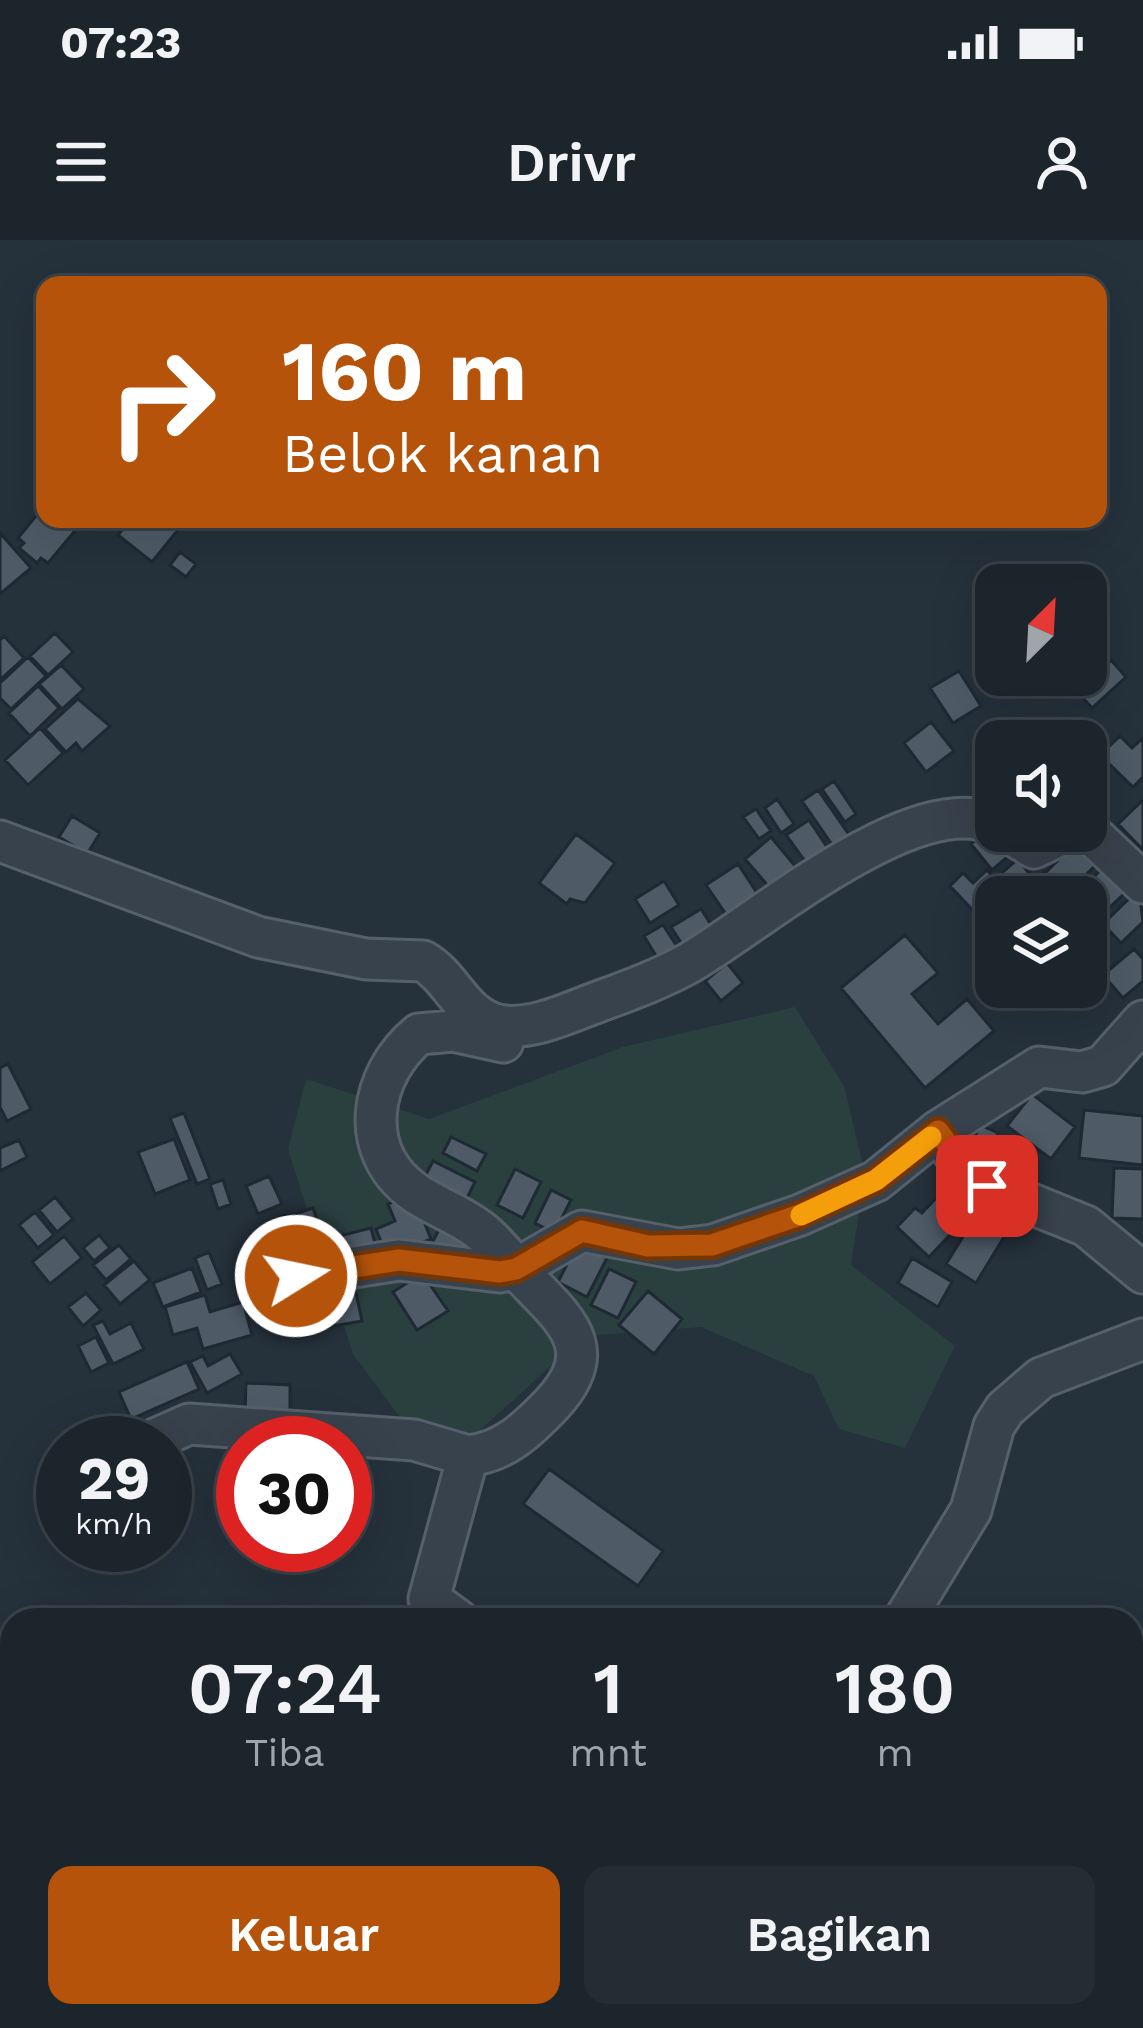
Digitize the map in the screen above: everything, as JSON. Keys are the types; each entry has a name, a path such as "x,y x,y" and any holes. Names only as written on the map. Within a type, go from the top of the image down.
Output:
{"street":[{"path":"0,841 258,938 366,959 423,961 468,1010 494,1024 521,1025 566,1015 666,976 837,868 916,826 954,815 975,817"},
{"path":"1107,849 1143,883"},
{"path":"192,1424 414,1440 468,1456 485,1454 537,1422 574,1374 578,1349 569,1324 477,1228 411,1190 398,1176 378,1126 378,1084 397,1052 419,1034 452,1031 520,1043 566,1015"},
{"path":"296,1276 399,1260 492,1272 516,1269 582,1231 648,1246 712,1245 800,1215 876,1180 938,1131 1039,1067 1082,1072 1102,1066 1143,1022"},
{"path":"938,1131 964,1167 987,1186 1086,1226 1143,1274"},
{"path":"911,1608 971,1510 994,1426 1005,1409 1041,1378 1143,1339"},
{"path":"441,1608 429,1599 468,1456"}],"green space":[{"path":"795,1007 844,1086 865,1174 851,1265 955,1346 905,1448 839,1429 814,1376 701,1327 584,1336 469,1440 413,1435 353,1354 288,1149 306,1079 429,1119 623,1047"}],"building":[{"path":"36,516 36,528 77,528 48,563 41,558 37,563 19,548 24,543 18,538"},
{"path":"124,528 177,531 152,562 118,535"},
{"path":"0,533 31,568 0,594"},
{"path":"180,552 196,564 186,577 170,565"},
{"path":"55,633 73,652 48,675 30,656"},
{"path":"4,636 24,658 0,680 0,640"},
{"path":"28,657 46,676 11,709 0,698 0,683"},
{"path":"1111,660 1126,677 1107,694"},
{"path":"61,665 84,689 62,709 39,684"},
{"path":"959,671 981,706 953,723 930,688"},
{"path":"38,686 59,708 30,736 9,713"},
{"path":"1081,696 1105,696 1092,708"},
{"path":"78,699 110,726 82,751 76,743 66,752 45,729"},
{"path":"931,722 954,751 926,772 904,743"},
{"path":"40,728 63,753 28,785 5,760"},
{"path":"1120,736 1132,748 1143,738 1143,777 1133,787 1107,762 1107,748"},
{"path":"834,781 856,814 845,822 822,789"},
{"path":"818,790 852,839 835,849 802,801"},
{"path":"777,799 794,824 781,833 765,808"},
{"path":"1143,802 1143,850 1118,824"},
{"path":"756,809 771,831 759,839 743,817"},
{"path":"72,816 100,833 87,854 59,837"},
{"path":"809,820 829,850 807,864 786,835"},
{"path":"576,834 615,863 585,903 570,899 567,904 539,883"},
{"path":"771,837 800,872 775,894 745,859"},
{"path":"977,852 1009,852 1011,854 992,870"},
{"path":"1067,852 1105,856 1085,876 1042,876"},
{"path":"1018,859 1031,876 998,876"},
{"path":"738,864 761,899 730,920 706,885"},
{"path":"1106,865 1129,889 1107,910 1107,876 1095,876"},
{"path":"963,873 973,883 975,913 950,886"},
{"path":"664,881 679,905 650,923 635,899"},
{"path":"1139,889 1143,922 1121,943 1107,928 1107,920"},
{"path":"701,909 717,934 687,952 671,927"},
{"path":"663,925 684,957 664,969 644,936"},
{"path":"905,935 938,973 912,994 938,1024 967,999 994,1031 925,1088 841,988"},
{"path":"1134,949 1143,959 1143,981 1123,998 1107,980 1107,972"},
{"path":"727,963 743,983 721,1001 705,981"},
{"path":"8,1064 31,1109 7,1121 0,1107 0,1068"},
{"path":"1032,1094 1075,1127 1051,1159 1007,1126"},
{"path":"1084,1110 1143,1116 1143,1165 1079,1158"},
{"path":"184,1113 210,1179 197,1184 170,1118"},
{"path":"980,1125 998,1133 990,1151 1020,1166 1012,1182 965,1160"},
{"path":"451,1137 486,1154 477,1171 443,1153"},
{"path":"174,1139 190,1180 155,1194 138,1152"},
{"path":"19,1140 27,1157 0,1171 0,1148"},
{"path":"433,1161 475,1182 462,1208 420,1186"},
{"path":"1114,1168 1143,1169 1143,1219 1112,1218"},
{"path":"515,1169 541,1182 523,1218 497,1205"},
{"path":"269,1176 282,1204 258,1214 246,1186"},
{"path":"223,1180 231,1204 218,1209 210,1184"},
{"path":"551,1190 571,1200 554,1233 535,1223"},
{"path":"413,1194 431,1239 387,1257 376,1229 395,1221 388,1204"},
{"path":"55,1197 73,1219 57,1232 39,1210"},
{"path":"937,1197 963,1221 929,1257 897,1227 915,1208 922,1213"},
{"path":"313,1208 323,1237 302,1244 292,1215"},
{"path":"35,1212 54,1235 38,1248 19,1225"},
{"path":"285,1215 298,1246 280,1253 267,1222"},
{"path":"446,1216 479,1233 466,1260 432,1243"},
{"path":"974,1219 1004,1237 976,1283 946,1264"},
{"path":"371,1228 378,1254 334,1266 327,1239"},
{"path":"99,1235 110,1248 94,1261 83,1248"},
{"path":"64,1236 82,1258 50,1284 32,1262"},
{"path":"273,1243 294,1283 265,1298 243,1258"},
{"path":"578,1243 607,1258 587,1297 558,1282"},
{"path":"119,1245 131,1259 106,1280 93,1265"},
{"path":"209,1252 222,1284 207,1290 195,1258"},
{"path":"912,1258 952,1282 938,1307 898,1283"},
{"path":"134,1261 150,1280 120,1304 104,1285"},
{"path":"192,1268 201,1292 163,1307 153,1283"},
{"path":"609,1269 636,1282 618,1318 591,1305"},
{"path":"422,1273 448,1311 417,1330 393,1292"},
{"path":"648,1291 682,1319 654,1354 619,1325"},
{"path":"86,1293 101,1310 83,1326 68,1307"},
{"path":"356,1293 362,1321 292,1333 286,1304"},
{"path":"205,1295 210,1312 243,1302 252,1335 203,1349 197,1328 173,1335 165,1307"},
{"path":"103,1321 110,1334 131,1323 144,1349 113,1364 93,1325"},
{"path":"96,1337 109,1363 91,1372 78,1346"},
{"path":"230,1354 242,1374 207,1393 190,1362 203,1356 208,1366"},
{"path":"187,1362 199,1389 138,1416 130,1416 119,1392"},
{"path":"246,1383 290,1385 290,1416 245,1415"},
{"path":"549,1469 663,1551 638,1586 523,1504"}],"slow traffic":[{"path":"801,1215 876,1180 931,1137"}],"route":[{"path":"296,1276 399,1260 500,1272 516,1269 582,1231 648,1246 712,1245 800,1215 876,1180 938,1131 964,1167 987,1186"}]}
